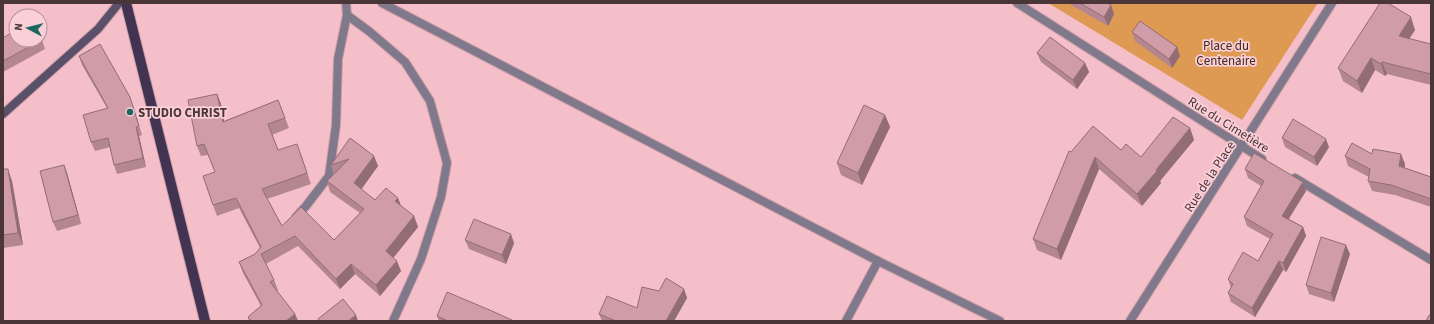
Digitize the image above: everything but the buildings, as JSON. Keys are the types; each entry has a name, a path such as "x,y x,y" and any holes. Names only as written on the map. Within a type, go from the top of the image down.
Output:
{"main road":[{"path":"126,3 205,321"}],"street":[{"path":"3,114 98,29 118,3"},
{"path":"291,222 306,206 329,176 336,126 338,59 347,15 346,3"},
{"path":"382,3 878,261 1000,321"},
{"name":"Rue du Cimetière","path":"1017,3 1269,163"},
{"name":"Rue de la Place","path":"1130,321 1332,3"},
{"path":"347,15 370,32 405,62 430,101 447,163 441,197 421,259 392,321"},
{"path":"1289,175 1431,260"},
{"path":"846,321 878,261"}],"green space":[{"name":"Place du Centenaire","path":"1048,3 1318,3 1242,120"}],"place":[{"name":"STUDIO CHRIST","path":"130,112"}]}
